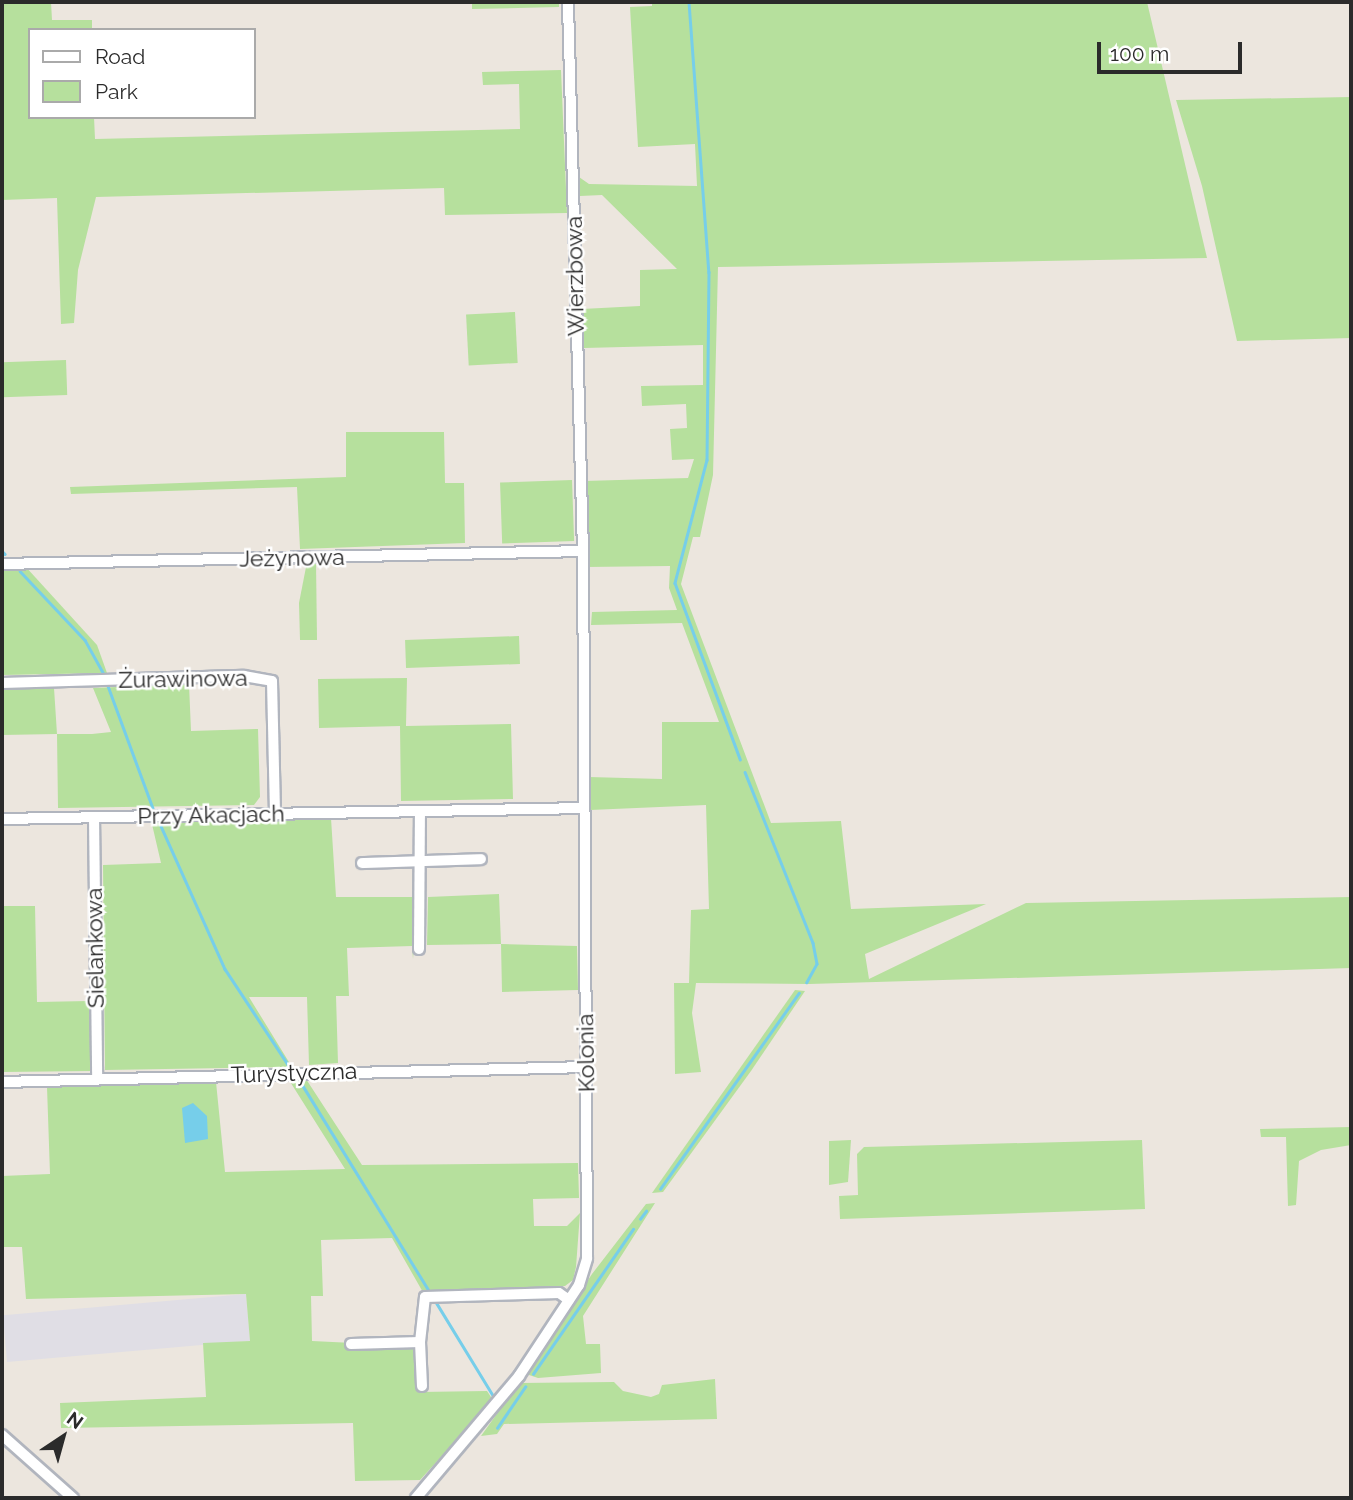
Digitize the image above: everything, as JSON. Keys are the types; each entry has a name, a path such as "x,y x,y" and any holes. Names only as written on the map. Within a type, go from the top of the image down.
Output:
{"street":[{"name":"Wierzbowa","path":"568,2 583,551"},
{"name":"Jeżynowa","path":"2,565 583,551"},
{"name":"Kolonia","path":"416,1498 489,1415 569,1300 587,1258 583,551"},
{"name":"Żurawinowa","path":"2,683 244,676 272,681 275,815"},
{"name":"Przy Akacjach","path":"2,819 583,808"},
{"path":"419,948 420,811"},
{"name":"Sielankowa","path":"94,817 97,1079"},
{"path":"362,863 481,859"},
{"name":"Turystyczna","path":"2,1082 586,1067"},
{"path":"422,1385 419,1342 421,1301 428,1296 559,1293 569,1300"},
{"path":"351,1344 419,1342"},
{"path":"2,1435 73,1498"}],"shaded area":[{"path":"246,1294 250,1341 7,1362 3,1315"}],"green space":[{"path":"2,2 51,2 52,20 92,20 92,28 28,28 28,119 94,119 95,139 520,129 519,84 483,85 482,72 561,70 567,213 445,215 444,188 96,197 78,270 74,323 61,324 57,198 2,200"},
{"path":"472,2 559,2 559,7 472,9"},
{"path":"652,2 1147,2 1207,258 718,267 713,475 700,537 693,537 681,584 771,823 841,821 851,909 986,904 865,954 869,979 1026,903 1351,897 1351,968 809,984 696,983 692,1013 701,1072 675,1074 674,983 689,983 691,910 709,909 706,805 590,810 589,777 662,779 662,722 719,722 682,623 591,625 592,612 677,610 669,588 670,566 586,567 584,481 688,478 694,459 672,460 670,429 687,428 686,404 642,406 641,386 703,385 703,345 584,348 582,309 640,306 640,270 677,269 602,195 580,196 579,177 589,184 697,186 695,144 638,147 630,7 652,6"},
{"path":"1351,97 1351,338 1237,341 1202,186 1176,100"},
{"path":"515,312 518,363 469,365 466,315"},
{"path":"66,360 67,395 3,397 2,362"},
{"path":"346,432 444,432 445,483 464,483 465,543 300,549 297,487 71,494 70,487 346,477"},
{"path":"572,480 574,541 502,543 500,483"},
{"path":"307,562 316,562 317,640 300,640 299,603"},
{"path":"25,566 97,645 107,673 2,675 2,567"},
{"path":"519,636 520,664 406,668 405,640"},
{"path":"407,678 406,726 511,724 513,799 401,801 400,726 319,728 318,679"},
{"path":"189,684 191,731 258,729 260,797 254,805 58,808 57,734 111,732 93,688"},
{"path":"54,688 57,734 2,735 2,689"},
{"path":"331,818 336,897 415,897 416,923 413,959 412,946 347,948 349,996 336,996 338,1063 309,1065 307,997 249,997 292,1067 105,1070 103,865 161,863 151,820"},
{"path":"499,894 501,944 427,945 428,897"},
{"path":"2,906 35,906 37,1002 89,1001 92,1071 2,1072"},
{"path":"501,944 577,946 578,990 502,992"},
{"path":"795,990 805,991 751,1071 663,1192 652,1193"},
{"path":"306,1079 362,1165 578,1163 579,1198 533,1199 534,1226 567,1226 580,1213 576,1267 573,1280 565,1286 424,1294 392,1238 321,1240 323,1296 311,1296 312,1341 415,1346 419,1392 487,1391 493,1400 420,1480 355,1481 353,1423 61,1428 60,1403 206,1397 203,1343 250,1341 246,1294 26,1299 22,1247 2,1247 2,1176 50,1174 47,1087 216,1082 225,1172 345,1169 289,1080"},
{"path":"1351,1127 1351,1145 1321,1150 1299,1161 1296,1205 1288,1206 1286,1137 1261,1137 1260,1129"},
{"path":"851,1140 848,1182 829,1185 829,1141"},
{"path":"1142,1140 1145,1209 840,1219 839,1196 858,1195 857,1154 864,1147"},
{"path":"655,1203 583,1316 586,1344 600,1344 601,1373 538,1378 526,1374 592,1274 646,1204"},
{"path":"715,1379 717,1419 504,1424 497,1434 481,1436 519,1383 614,1382 623,1391 651,1397 659,1394 662,1385"}],"water":[{"path":"193,1103 207,1116 208,1139 185,1143 182,1108"}],"waterway":[{"path":"689,2 709,272 707,460 675,583 740,759"},
{"path":"2,551 5,554"},
{"path":"20,571 85,640 103,673"},
{"path":"108,686 153,808"},
{"path":"745,772 813,943 817,964 807,982"},
{"path":"161,826 225,969 289,1066"},
{"path":"660,1189 799,993"},
{"path":"300,1081 429,1291"},
{"path":"640,1219 646,1211"},
{"path":"533,1374 633,1229"},
{"path":"436,1302 494,1397"},
{"path":"497,1428 525,1387"}]}
